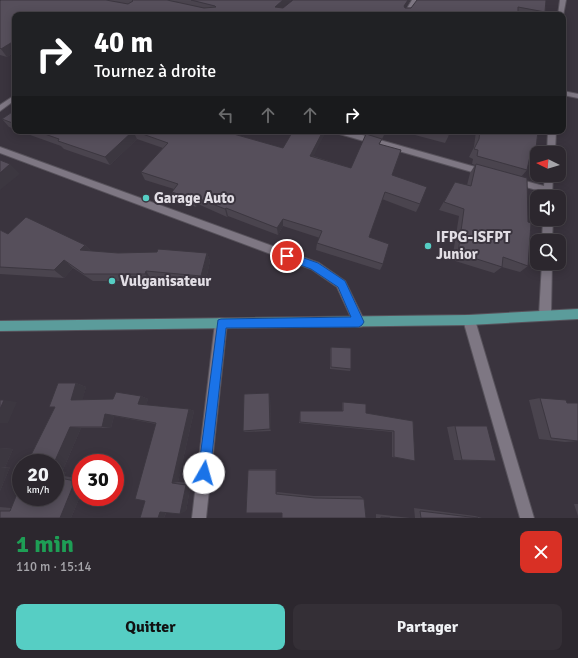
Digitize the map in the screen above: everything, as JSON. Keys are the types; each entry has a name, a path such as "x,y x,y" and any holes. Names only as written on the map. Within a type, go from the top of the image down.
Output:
{"main road":[{"path":"0,326 469,320 578,314"}],"street":[{"path":"408,12 415,0"},
{"path":"561,1 561,12"},
{"path":"566,94 578,96"},
{"path":"0,109 12,100"},
{"path":"350,134 500,177 537,190"},
{"path":"551,146 552,134"},
{"path":"0,150 315,266 341,284 359,322"},
{"path":"545,315 547,270"},
{"path":"469,320 527,518"},
{"path":"199,518 221,323"}],"building":[{"path":"106,0 128,4 133,1 132,0 167,0 204,8 216,7 191,0 283,0 275,7 283,8 293,0 408,0 404,6 405,8 411,8 417,0 546,0 545,12 518,7 518,12 12,12 12,42 1,49 0,1"},
{"path":"12,112 12,123 2,119"},
{"path":"45,134 130,134 105,157 58,141 59,139"},
{"path":"142,134 234,134 283,148 291,134 321,134 310,156 351,168 366,134 382,139 379,144 401,150 392,175 427,187 420,204 385,192 369,237 389,244 383,264 317,243 322,231 283,219 277,228 195,197 193,199 172,192 178,184 141,172 168,143"},
{"path":"480,134 538,134 536,146 530,146 530,156 527,170 477,156 478,150 474,149"},
{"path":"0,160 10,164 0,173"},
{"path":"476,164 527,178 528,222 530,223 531,226 528,266 503,257 502,267 458,253 464,209 444,202 455,182 471,186"},
{"path":"26,217 85,245 80,250 118,253 157,252 158,249 207,253 201,276 146,271 145,274 84,274 64,260 54,270 0,267 0,230 8,234"},
{"path":"331,347 351,348 351,369 331,367"},
{"path":"58,383 76,383 71,400 113,399 116,392 141,396 138,404 189,409 172,483 186,485 180,514 160,512 158,518 140,518 145,501 135,499 156,423 105,414 102,427 70,427 58,454 32,454 55,407 49,407"},
{"path":"269,393 270,429 243,431 244,394"},
{"path":"540,398 566,400 567,403 578,403 578,441 551,438"},
{"path":"0,400 4,400 0,409"},
{"path":"343,402 366,404 366,413 413,421 415,461 394,457 394,431 300,422 300,411 343,411"},
{"path":"455,426 487,426 496,461 462,460"},
{"path":"248,470 276,470 276,494 315,498 364,499 366,518 282,518 282,513 246,513"},
{"path":"64,479 72,480 72,488 60,518 0,518 0,511 10,511 12,506 64,506"},
{"path":"420,511 478,518 421,518"}],"place":[{"name":"Garage Auto","path":"146,198"},
{"name":"IFPG-ISFPT Junior","path":"428,246"},
{"name":"Vulganisateur","path":"112,281"}],"route":[{"path":"204,473 221,323 359,322 341,284 315,266 287,256"}]}
